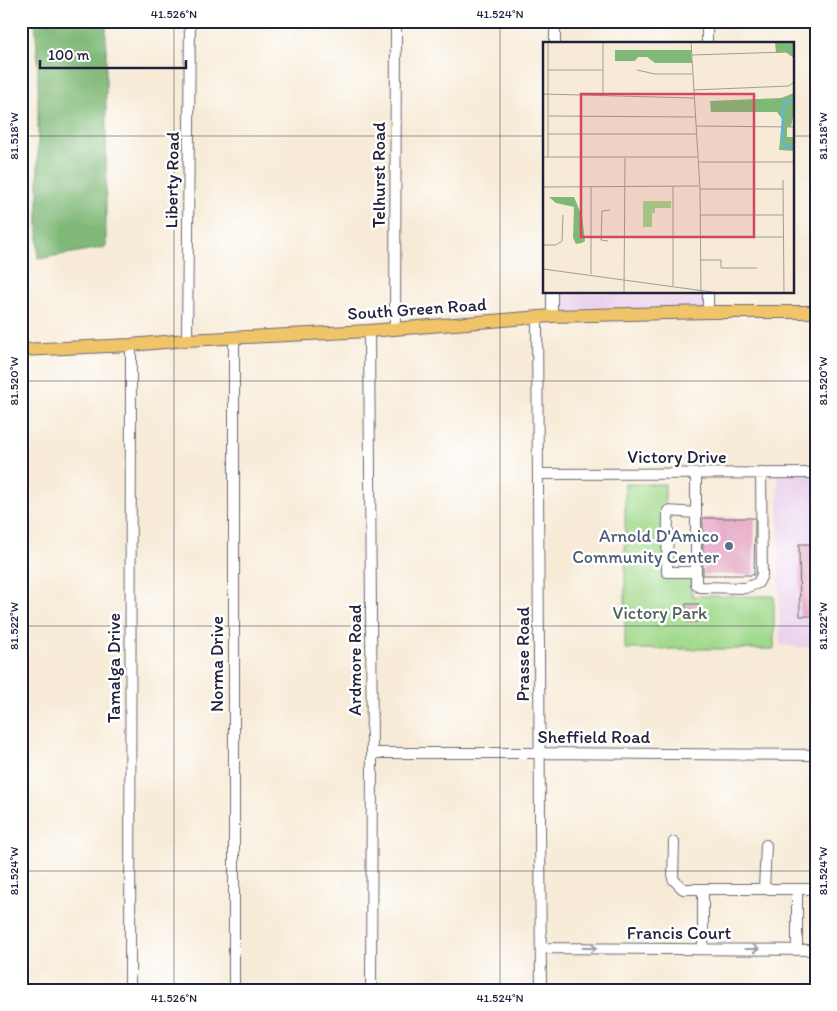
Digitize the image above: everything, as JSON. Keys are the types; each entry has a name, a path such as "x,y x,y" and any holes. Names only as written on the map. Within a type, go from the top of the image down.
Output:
{"main road":[{"name":"South Green Road","path":"21,350 370,331 552,316 708,312 816,312"}],"street":[{"name":"Liberty Road","path":"187,340 190,21"},
{"name":"Telhurst Road","path":"395,328 396,21"},
{"path":"555,21 555,42"},
{"path":"707,21 707,42"},
{"path":"552,294 552,316"},
{"path":"708,294 708,312"},
{"name":"Prasse Road","path":"537,318 541,990"},
{"name":"Ardmore Road","path":"370,331 372,754 370,990"},
{"name":"Norma Drive","path":"234,338 234,990"},
{"name":"Tamalga Drive","path":"130,345 130,990"},
{"path":"696,474 696,584 700,587 745,588 758,582 762,575 760,473"},
{"name":"Victory Drive","path":"538,474 816,473"},
{"path":"695,572 667,572 668,512 696,513"},
{"name":"Sheffield Road","path":"372,754 816,755"},
{"path":"674,842 673,879 683,889 816,889"},
{"path":"764,889 766,845"},
{"path":"702,889 703,949"},
{"path":"797,889 797,950"},
{"name":"Francis Court","path":"541,948 816,950"}],"shaded area":[{"path":"552,294 708,294 708,312 552,316"},
{"path":"778,473 816,473 816,647 797,647 780,644"}],"green space":[{"path":"35,21 106,21 106,247 38,259 38,63"},
{"name":"Victory Park","path":"625,484 665,484 665,575 692,576 692,596 774,596 774,649 625,649"}],"building":[{"name":"Arnold D'Amico Community Center","path":"703,518 755,518 754,575 703,575"},
{"path":"799,544 816,544 816,616 800,616"},
{"path":"686,604 699,604 698,622 685,622"}],"place":[{"name":"Arnold D'Amico Community Center","path":"729,546"}]}
